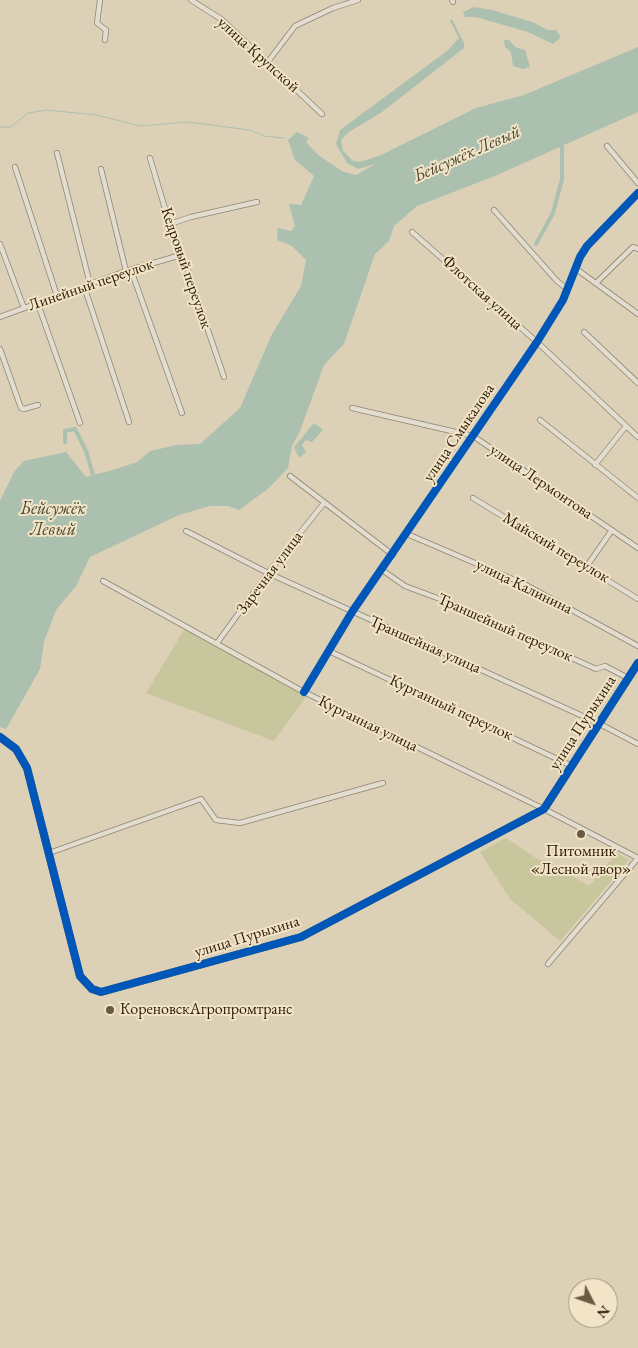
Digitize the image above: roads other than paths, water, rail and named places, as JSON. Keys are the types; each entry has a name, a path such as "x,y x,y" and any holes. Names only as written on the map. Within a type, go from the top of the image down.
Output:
{"street":[{"path":"100,0 97,23 106,30 104,40"},
{"name":"улица Крупской","path":"191,0 221,20 322,114"},
{"path":"267,63 295,26 333,8 358,0"},
{"path":"607,146 638,183"},
{"path":"57,153 90,284"},
{"name":"Кедровый переулок","path":"150,158 170,224 224,377"},
{"path":"15,167 57,296"},
{"path":"101,169 129,271 182,414"},
{"name":"улица Смыкалова","path":"304,692 352,612 393,555 537,342 568,289 587,246 638,193"},
{"path":"170,224 191,217 257,202"},
{"path":"494,210 544,268 568,289"},
{"name":"Флотская улица","path":"412,232 537,342 638,437"},
{"path":"0,244 24,308"},
{"path":"596,283 633,247 638,249"},
{"name":"Линейный переулок","path":"0,317 84,286 181,255"},
{"path":"576,268 638,314"},
{"path":"84,286 128,422"},
{"path":"38,304 80,423"},
{"path":"584,332 638,383"},
{"path":"0,349 21,408 24,409 38,405"},
{"name":"улица Лермонтова","path":"352,408 474,436 638,548"},
{"path":"540,420 638,498"},
{"path":"595,465 626,426"},
{"path":"290,476 393,555"},
{"name":"Майский переулок","path":"473,498 587,566 638,599"},
{"name":"Заречная улица","path":"217,644 268,573 324,503"},
{"path":"587,566 612,530"},
{"name":"Траншейная улица","path":"186,531 268,573 598,723 638,744"},
{"name":"улица Калинина","path":"407,534 524,584 638,646"},
{"name":"Траншейный переулок","path":"382,570 405,586 448,602 596,669 605,666 628,678"},
{"name":"Курганная улица","path":"102,581 304,692 544,809 638,858"},
{"name":"Курганный переулок","path":"329,651 572,766"},
{"name":"улица Пурыхина","path":"0,737 16,749 27,768 80,976 92,989 100,992 301,937 544,809 638,663"},
{"path":"49,853 201,799 216,820 240,823 383,783"},
{"path":"548,964 638,858"}],"water":[{"path":"474,7 492,10 532,22 548,30 556,30 561,37 553,44 528,32 476,17 465,17 463,12"},
{"name":"Бейсужёк Левый","path":"452,19 464,43 464,48 382,112 349,132 341,140 343,151 353,161 360,162 381,155 476,108 524,95 638,47 638,112 495,176 417,206 394,226 389,241 375,254 344,344 324,365 300,431 292,446 288,468 269,488 239,510 228,506 210,506 179,515 90,557 76,586 56,610 44,642 40,669 6,729 0,727 0,501 14,472 24,461 66,452 86,477 116,469 137,462 150,451 177,445 200,444 240,408 271,336 301,286 306,260 292,246 277,240 278,228 291,231 295,226 289,204 301,205 314,176 295,160 288,140 297,132 309,138 306,142 318,155 342,171 356,175 375,164 358,169 347,163 336,144 340,130 447,51 459,38 450,21"},
{"path":"504,40 509,40 515,47 525,50 530,67 523,69 513,66 511,52 505,47"},
{"path":"314,423 323,430 312,442 306,440 302,445 306,452 299,458 294,447"}],"waterway":[{"path":"0,127 11,127 28,113 47,110 97,115 140,126 187,122 250,130 264,136 284,138"},
{"path":"536,244 553,213 562,179 562,146"},
{"path":"65,442 65,431 75,429 86,451 93,475"}],"place":[{"name":"Питомник «Лесной двор»","path":"581,834"},
{"name":"КореновскАгропромтранс","path":"110,1010"}]}
